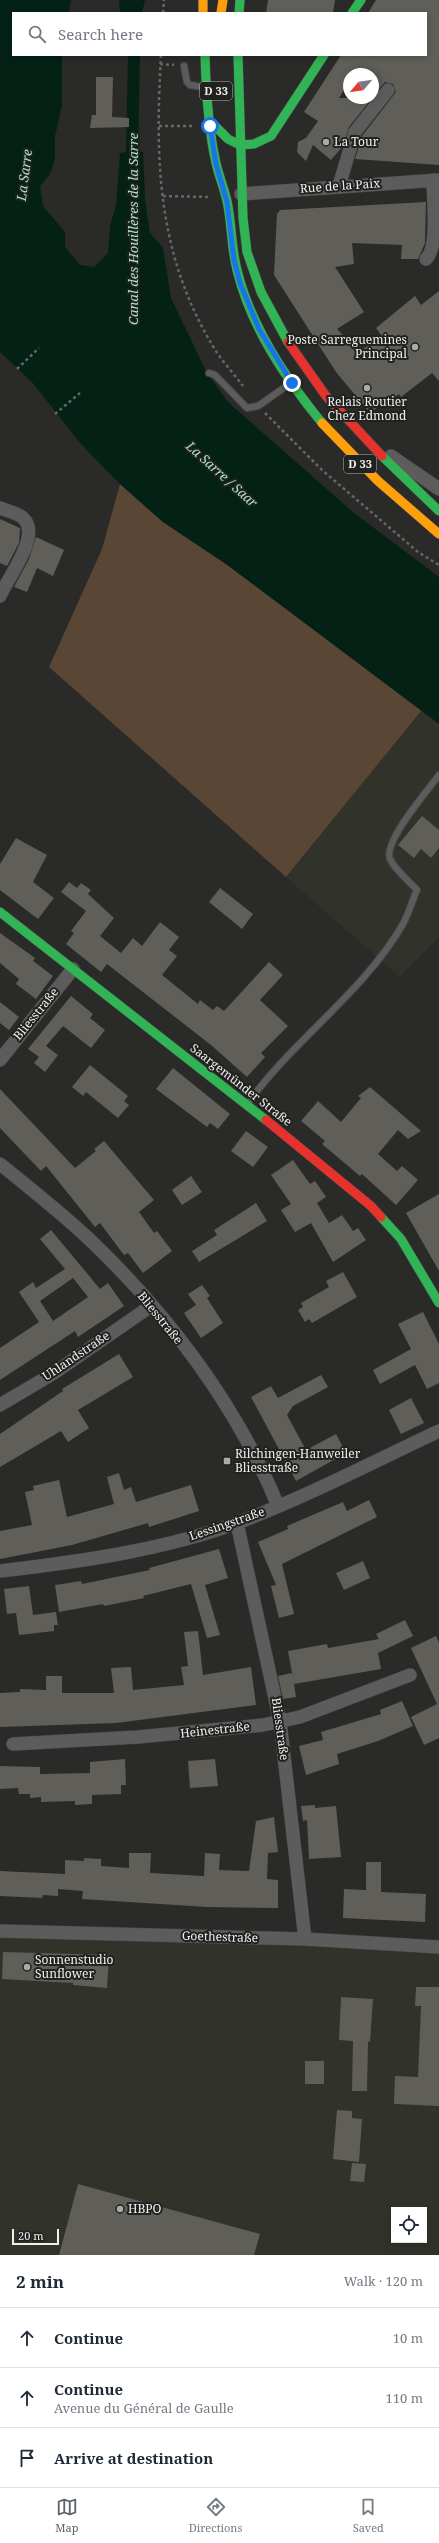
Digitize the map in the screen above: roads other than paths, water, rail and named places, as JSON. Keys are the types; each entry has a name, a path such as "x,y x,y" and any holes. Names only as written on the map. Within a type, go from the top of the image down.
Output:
{"main road":[{"path":"203,0 203,12"},
{"path":"222,12 223,0"},
{"path":"240,0 240,12"},
{"path":"353,12 361,0"},
{"name":"D 33","path":"204,56 206,87 214,150 227,202 234,260 240,283 259,329 292,383 352,457 390,495 439,534"},
{"name":"D 33","path":"238,56 241,194 247,252 261,292 290,345 308,373 352,426 399,475 439,511"},
{"path":"215,126 227,141 240,146 252,145 271,136 323,56"},
{"name":"D 33","path":"214,150 216,90"},
{"name":"Saargemünder Straße","path":"0,912 247,1104 371,1206 387,1221 401,1239 439,1303"}],"street":[{"path":"339,186 355,132 388,90"},
{"path":"426,260 432,254 435,242 436,180"},
{"name":"Rue de la Paix","path":"241,194 436,180"},
{"path":"352,426 405,467 439,489"},
{"path":"0,508 22,517 29,525 30,536 0,596"},
{"name":"Bliesstraße","path":"0,1060 73,969"},
{"name":"Bliesstraße","path":"0,1164 88,1238 151,1306 196,1362 224,1403 269,1484 278,1506"},
{"name":"Uhlandstraße","path":"0,1405 54,1373 151,1306"},
{"name":"Lessingstraße","path":"0,1571 108,1555 190,1537 237,1523 278,1506 439,1431"},
{"name":"Bliesstraße","path":"237,1523 280,1721 305,1939"},
{"name":"Heinestraße","path":"12,1744 138,1737 280,1721 355,1697 410,1675"},
{"name":"Goethestraße","path":"0,1931 305,1939 439,1947"}],"lane":[{"path":"184,66 187,82 190,85 206,87"},
{"path":"209,373 215,375 247,408 258,406 292,383"},
{"path":"247,1104 299,1044 360,980 403,923 417,890 390,859 389,851 394,836 439,775"}],"water":[{"path":"0,0 71,0 69,12 12,12 12,56 62,56 62,105 55,136 55,159 50,174 40,186 43,206 65,232 65,247 80,265 94,267 108,253 110,226 116,205 120,153 126,152 128,56 140,56 138,152 143,152 145,199 150,233 163,248 171,298 207,373 228,402 354,513 439,577 439,724 226,564 163,522 120,484 81,444 32,382 0,352"},
{"path":"119,0 145,0 142,12 120,12"}],"place":[{"name":"La Tour","path":"326,142"},
{"name":"Poste Sarreguemines Principal","path":"415,347"},
{"name":"Relais Routier Chez Edmond","path":"367,388"},
{"name":"Rilchingen-Hanweiler Bliesstraße","path":"227,1461"},
{"name":"Sonnenstudio Sunflower","path":"27,1967"},
{"name":"HBPO","path":"120,2209"}],"water label":[{"name":"La Sarre","path":"24,175"},
{"name":"Canal des Houillères de la Sarre","path":"133,229"},
{"name":"La Sarre / Saar","path":"222,474"}]}
